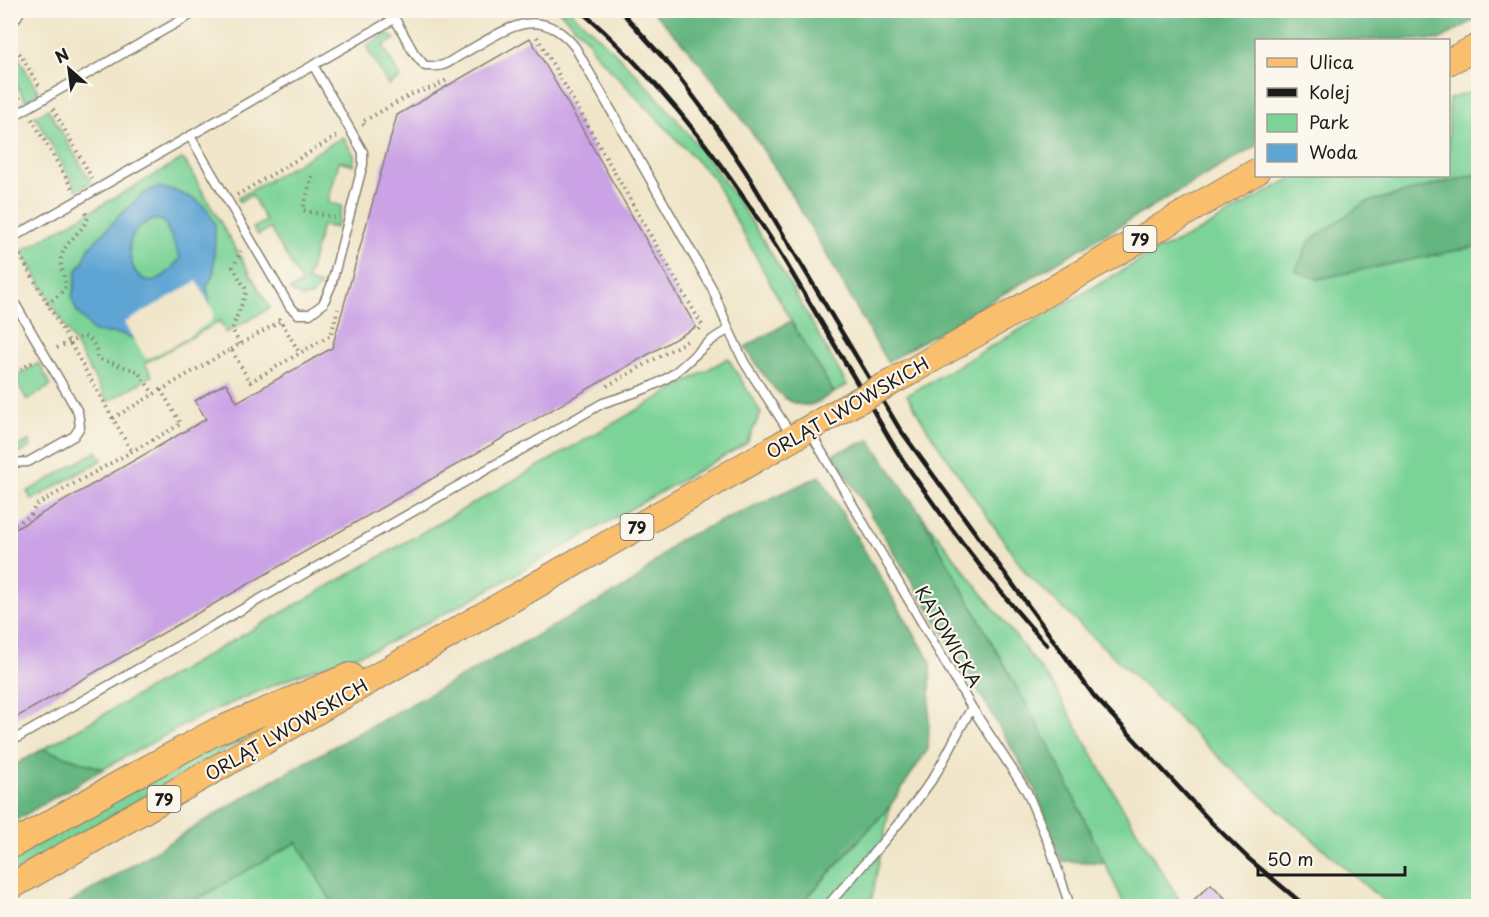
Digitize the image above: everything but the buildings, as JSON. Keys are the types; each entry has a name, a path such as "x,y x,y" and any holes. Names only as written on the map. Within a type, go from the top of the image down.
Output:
{"main road":[{"path":"1450,62 1479,47"},
{"path":"1450,77 1479,67"},
{"name":"ORLĄT LWOWSKICH","path":"10,887 1255,173"},
{"name":"ORLĄT LWOWSKICH","path":"10,846 217,731 437,641"}],"lane":[{"path":"10,28 21,10"},
{"path":"10,118 200,10"},
{"path":"10,238 313,65 392,15"},
{"name":"KATOWICKA","path":"392,15 414,53 425,66 442,66 507,30 530,21 541,21 554,26 567,37 575,47 689,245 712,288 744,362 801,434 972,708 932,780 827,906"},
{"path":"190,136 290,308 298,314 310,314 323,304 331,286 363,164 363,152 313,65"},
{"path":"10,295 78,412 80,426 74,436 28,462 10,463"},
{"path":"10,742 603,403 646,389 671,375 717,335 729,330"},
{"path":"972,708 1027,792 1050,847 1070,906"}],"path":[{"path":"529,34 537,37 702,325 699,331 687,341 605,387"},
{"path":"10,52 18,51 98,188"},
{"path":"228,200 414,93 432,88 452,77"},
{"path":"362,122 368,132"},
{"path":"312,177 303,210 348,220"},
{"path":"75,216 84,210"},
{"path":"236,243 247,261"},
{"path":"26,244 16,250 132,452"},
{"path":"240,344 232,328 246,292 233,267 241,251"},
{"path":"231,349 250,382 331,335 340,301"},
{"path":"275,311 300,353"},
{"path":"113,418 281,321"},
{"path":"10,375 69,341 83,336 90,338 102,360 136,371 154,394"},
{"path":"10,527 30,516 36,505 182,424 161,390"}],"green space":[{"path":"1478,10 1478,18 1441,39 1255,39 1255,147 887,362 809,223 752,133 721,90 652,11"},
{"path":"559,11 570,11 615,53 699,147 765,243 847,385 834,393 791,321 713,178 593,51 588,40"},
{"path":"385,34 395,39 383,46 401,78 388,85 366,46"},
{"path":"13,54 17,55 39,93 26,101 11,72"},
{"path":"1478,90 1478,174 1364,203 1318,279 1478,246 1478,906 1392,906 1228,766 1026,573 928,430 907,395 1151,254 1194,234 1293,177 1450,177 1450,99"},
{"path":"48,109 91,182 77,190 35,116"},
{"path":"343,137 354,155 354,165 339,161 328,202 342,206 336,228 322,225 307,281 321,285 313,295 302,298 290,290 302,283 270,228 258,235 253,228 266,221 252,195 239,202 238,198"},
{"path":"182,159 270,308 226,333 220,321 145,363 152,376 108,402 22,251"},
{"path":"1478,174 1478,246 1318,279 1295,271 1310,241 1364,203"},
{"path":"791,321 834,393 813,404 802,405 782,396 745,347"},
{"path":"728,358 761,413 747,443 472,599 378,648 295,676 201,716 103,769 43,749"},
{"path":"39,363 51,386 27,400 14,377"},
{"path":"10,438 16,447 29,441 31,446 21,453 11,452"},
{"path":"870,440 920,513 1052,751 1105,863 1062,861 1033,785 959,657 833,454"},
{"path":"97,451 102,460 32,500 27,492"},
{"path":"820,476 931,662 928,749 890,806 799,906 334,906 297,842 185,906 65,906 264,785 634,582 677,541"},
{"path":"920,513 1053,685 1121,805 1183,906 1125,906 1052,751"},
{"path":"291,712 11,874 10,860 183,763"},
{"path":"43,749 103,769 11,823 11,767"},
{"path":"890,806 871,903 868,906 800,906"},
{"path":"297,842 334,906 185,906"}],"water":[{"path":"157,187 173,190 196,200 206,208 215,224 214,272 207,287 211,313 135,339 121,334 94,332 76,310 72,299 77,270 89,248 143,194","holes":["158,219 163,221 180,259 165,275 153,282 143,279 134,269 130,256 130,241 138,228"]}],"pier":[{"path":"197,281 214,313 210,322 172,347 146,359 124,323"}],"railway":[{"path":"580,10 639,67 718,161 786,263 902,459 972,555 1047,645"},
{"path":"620,10 673,69 714,124 746,172 899,428 1094,696 1212,823 1249,859 1305,906"}]}
